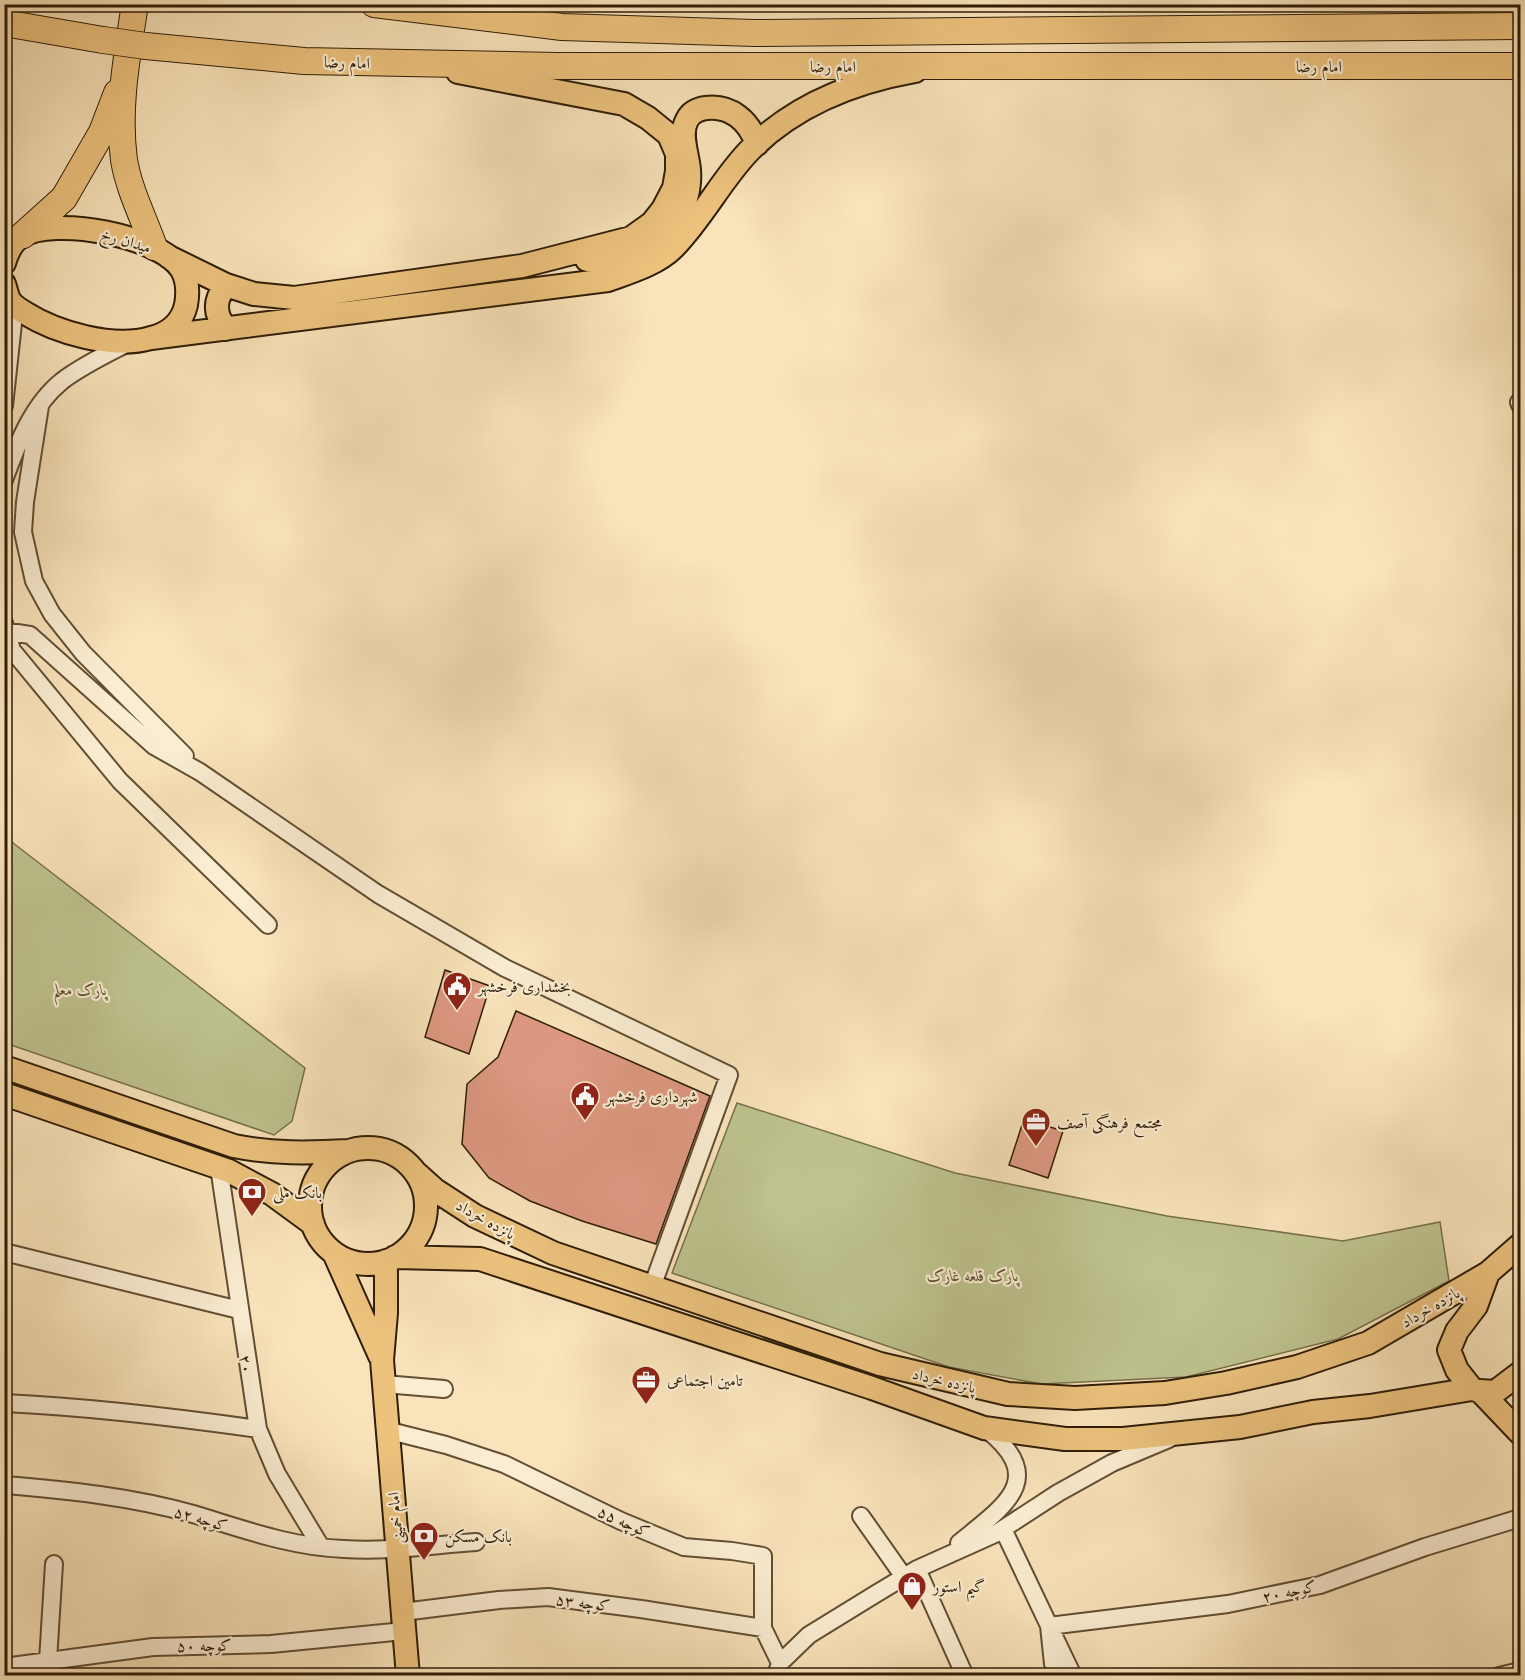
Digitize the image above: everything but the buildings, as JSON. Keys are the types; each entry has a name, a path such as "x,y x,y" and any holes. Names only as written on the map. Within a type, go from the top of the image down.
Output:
{"highway":[{"path":"135,4 123,79 124,162 134,195 161,252"},
{"name":"امام رضا","path":"374,4 562,27 755,33 1521,26"},
{"path":"428,11 462,4"},
{"name":"امام رضا","path":"4,23 146,46 304,61 558,66 1521,66"},
{"path":"16,236 64,198 102,132 123,79"}],"main road":[{"path":"419,64 624,104 648,118 669,135 677,154 674,188 663,209 651,223 631,238 522,266"},
{"path":"8,297 43,324 99,340 141,340 608,280 636,270 672,249 748,152 804,107 842,90 905,73 955,65"},
{"path":"161,252 226,285 254,294 294,298 522,266 632,256 657,242 670,229 680,212 687,193 690,172 684,135 687,120 697,110 713,107 730,111 743,120 752,131 757,144"},
{"name":"میدان رخ","path":"16,236 49,229 76,228 105,231 161,252 181,268 188,292 185,308 179,321 168,332 141,340"},
{"path":"4,263 16,236"},
{"path":"226,285 217,302 220,322 226,329"},
{"path":"4,1067 234,1146 263,1152 301,1154 368,1148 387,1151 403,1159 416,1172 427,1203 425,1219 419,1234 409,1248 391,1259 368,1264 350,1261 334,1253 321,1240 313,1224 310,1206 313,1188 321,1172 334,1159 350,1151"},
{"path":"4,1094 219,1167 272,1194 313,1224"},
{"name":"پانزده خرداد","path":"416,1172 435,1190 475,1216 553,1253 880,1364 1008,1394 1075,1398 1164,1393 1226,1383 1297,1366 1368,1343 1488,1273 1521,1245"},
{"name":"امام خمینی","path":"334,1253 382,1360"},
{"name":"پانزده خرداد","path":"391,1259 480,1259 510,1267 984,1428 1065,1438 1123,1439 1240,1427 1312,1412 1476,1390 1496,1392 1521,1373"},
{"name":"امام خمینی","path":"391,1259 382,1360 408,1676"},
{"path":"1488,1273 1476,1306 1456,1331 1449,1350 1457,1370 1521,1433"}],"street":[{"path":"4,406 8,297"},
{"path":"4,480 21,436 40,406 61,382 88,363 141,340"},
{"path":"40,406 25,502 23,532 34,580 52,614 83,653 200,772"},
{"path":"5,628 30,635 154,746 200,772 378,894 505,968 729,1075 652,1287"},
{"path":"5,628 12,650 120,781 268,925"},
{"name":"۲۰","path":"219,1167 258,1429 277,1474 321,1547"},
{"path":"4,1252 239,1311"},
{"path":"384,1384 444,1389"},
{"path":"4,1403 163,1416 258,1429"},
{"path":"945,1555 1002,1508 1013,1494 1017,1481 1017,1469 1011,1452 984,1428"},
{"name":"کوچه ۵۵","path":"386,1430 446,1445 504,1464 621,1521 684,1547 763,1556 763,1628 778,1669"},
{"path":"778,1669 809,1635 910,1573 1003,1529 1058,1493 1112,1463 1186,1432"},
{"name":"کوچه ۵۲","path":"4,1485 123,1498 193,1514 239,1530 272,1538 344,1550 476,1542"},
{"path":"861,1516 910,1573 964,1676"},
{"name":"کوچه ۲۰","path":"1049,1626 1228,1604 1320,1585 1425,1547 1521,1518"},
{"path":"1003,1529 1073,1676"},
{"path":"48,1661 54,1564"},
{"name":"کوچه ۵۳","path":"404,1622 499,1600 548,1597 763,1628"},
{"name":"کوچه ۵۰","path":"4,1667 153,1647 271,1644 404,1622"},
{"path":"1049,1626 1053,1664"},
{"path":"1499,1676 1521,1671"}],"green space":[{"name":"پارک معلم","path":"4,836 305,1068 292,1121 274,1135 5,1043"},
{"name":"پارک قلعه غارک","path":"737,1103 955,1173 1167,1216 1343,1241 1440,1222 1449,1281 1338,1339 1186,1377 1041,1384 949,1367 672,1273"}],"place":[{"name":"بخشداری فرخشهر","path":"457,1012"},
{"name":"شهرداری فرخشهر","path":"585,1122"},
{"name":"مجتمع فرهنگی آصف","path":"1036,1148"},
{"name":"بانک ملی","path":"252,1218"},
{"name":"تامین اجتماعی","path":"646,1406"},
{"name":"بانک مسکن","path":"424,1562"},
{"name":"گیم استور","path":"912,1612"}]}
